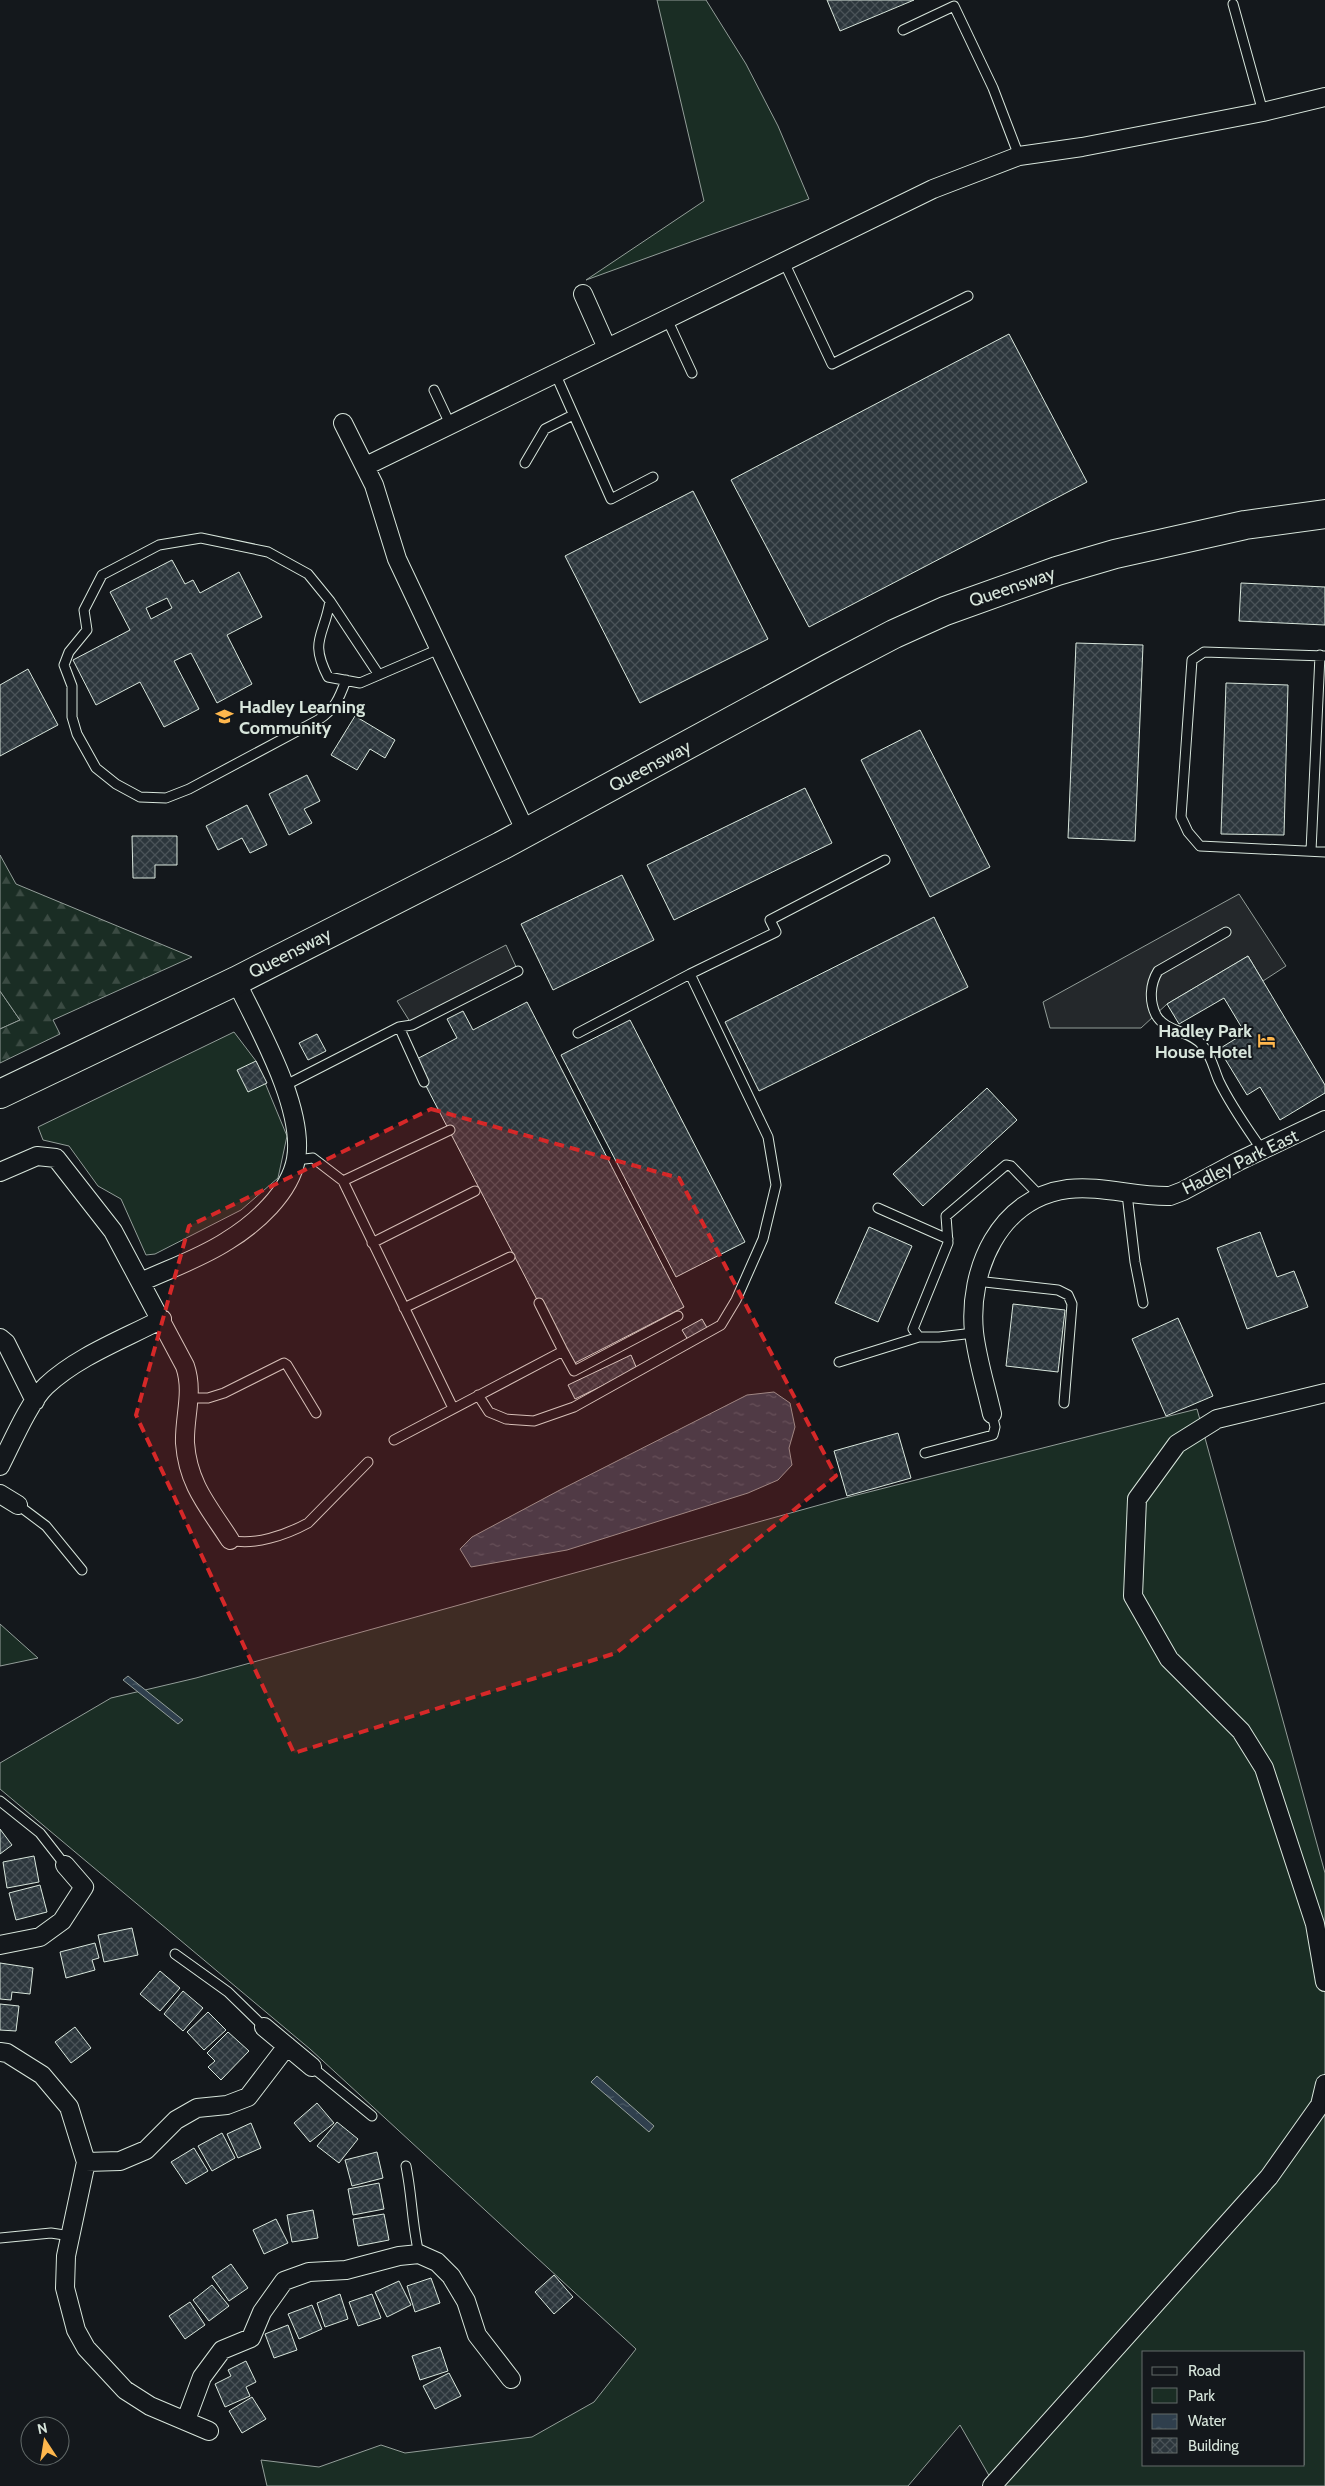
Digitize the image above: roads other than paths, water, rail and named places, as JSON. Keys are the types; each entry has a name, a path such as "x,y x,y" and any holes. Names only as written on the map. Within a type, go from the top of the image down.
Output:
{"main road":[{"name":"Queensway","path":"0,1094 236,981 526,832 837,663 944,611 1057,571 1115,554 1245,525 1325,514"}],"street":[{"path":"366,466 933,189 1019,156 1082,147 1263,112 1325,97"},
{"path":"583,294 607,348"},
{"path":"343,423 366,466 380,501 397,559 526,832"},
{"path":"141,1282 226,1242 254,1222 274,1204 296,1160 294,1118 284,1086 236,981"},
{"name":"Hadley Park East","path":"992,1414 974,1333 976,1281 987,1251 997,1233 1011,1216 1041,1197 1068,1189 1170,1196 1183,1192 1262,1150 1325,1120"},
{"path":"0,1172 36,1156 56,1158 105,1218 162,1319 189,1378 185,1443 194,1484 230,1540"},
{"path":"0,1466 35,1401 45,1387 65,1372 162,1319"},
{"path":"0,1338 6,1343 35,1401"},
{"path":"1325,1393 1217,1419 1177,1444 1137,1500 1134,1596 1169,1659 1241,1730 1264,1768 1315,1924 1325,1982"},
{"path":"0,1494 18,1505"},
{"path":"0,1945 40,1937 62,1921 84,1887 65,1865"},
{"path":"264,2027 312,2067"},
{"path":"86,2162 120,2161 146,2150 176,2120 197,2108 227,2105 248,2097 287,2046"},
{"path":"0,2052 6,2053 42,2075 69,2107 86,2162 66,2256 65,2288 76,2330 86,2348 125,2390 150,2406 186,2420 209,2432"},
{"path":"992,2486 1268,2177 1320,2105 1325,2084"},
{"path":"186,2420 202,2377 222,2350 252,2338 262,2312 284,2281 309,2272 346,2270 399,2256 419,2254 437,2262 451,2276 466,2301 477,2335 511,2379"}],"lane":[{"path":"1233,4 1263,112"},
{"path":"903,30 954,6 992,86 1019,156"},
{"path":"784,262 832,364 968,296"},
{"path":"667,319 692,373"},
{"path":"555,373 611,499 653,477"},
{"path":"434,390 450,424"},
{"path":"525,463 545,429 573,415"},
{"path":"346,680 338,703 330,712 318,720 190,789 166,798 140,796 116,784 96,768 77,734 72,717 72,686 64,665 69,652 88,630 84,610 102,575 159,545 201,538 268,552 308,574 330,602 379,675"},
{"path":"330,602 327,617 318,637 319,659 328,677 360,683 439,649"},
{"path":"1311,852 1323,655 1204,652 1192,660 1181,817 1188,832 1200,846 1311,852 1325,852"},
{"path":"578,1034 690,974 776,932 770,920 885,860"},
{"path":"1226,932 1158,971 1154,979 1151,995 1153,1009 1161,1021 1193,1038 1203,1046 1235,1110 1262,1150"},
{"path":"284,1086 399,1027 412,1025 518,971"},
{"path":"478,1395 489,1412 506,1419 534,1421 574,1407 721,1325 736,1300 763,1239 776,1185 768,1137 690,974"},
{"path":"399,1027 424,1082"},
{"path":"343,1181 450,1130"},
{"path":"296,1160 313,1158 343,1181 453,1408"},
{"path":"919,1336 913,1329 942,1262 948,1239 946,1216 1006,1165 1011,1166 1041,1197"},
{"path":"372,1242 475,1191"},
{"path":"1127,1194 1135,1262 1143,1303"},
{"path":"878,1208 948,1239"},
{"path":"404,1308 510,1257"},
{"path":"976,1281 1058,1290 1068,1295 1072,1304 1064,1403"},
{"path":"539,1303 574,1371 678,1316"},
{"path":"839,1362 919,1336 939,1337 974,1333"},
{"path":"394,1440 564,1351"},
{"path":"189,1398 208,1398 224,1393 284,1363 288,1365 316,1413"},
{"path":"925,1453 993,1434 995,1427 992,1414"},
{"path":"230,1540 239,1543 260,1540 308,1523 346,1487 368,1462"},
{"path":"18,1505 46,1526 82,1570"},
{"path":"0,1801 40,1833 65,1865"},
{"path":"175,1954 228,1992 264,2027"},
{"path":"312,2067 372,2116"},
{"path":"406,2166 411,2189 413,2226 419,2254"},
{"path":"0,2238 51,2233 70,2236"}],"water":[{"path":"774,1392 790,1403 795,1427 789,1448 792,1465 778,1480 748,1493 567,1550 471,1567 460,1549 472,1537 747,1395"},
{"path":"128,1676 183,1720 178,1724 123,1680"},
{"path":"597,2076 654,2126 649,2132 591,2082"}],"place":[{"name":"Hadley Learning Community","path":"225,717"},
{"name":"Hadley Park House Hotel","path":"1266,1041"}]}
